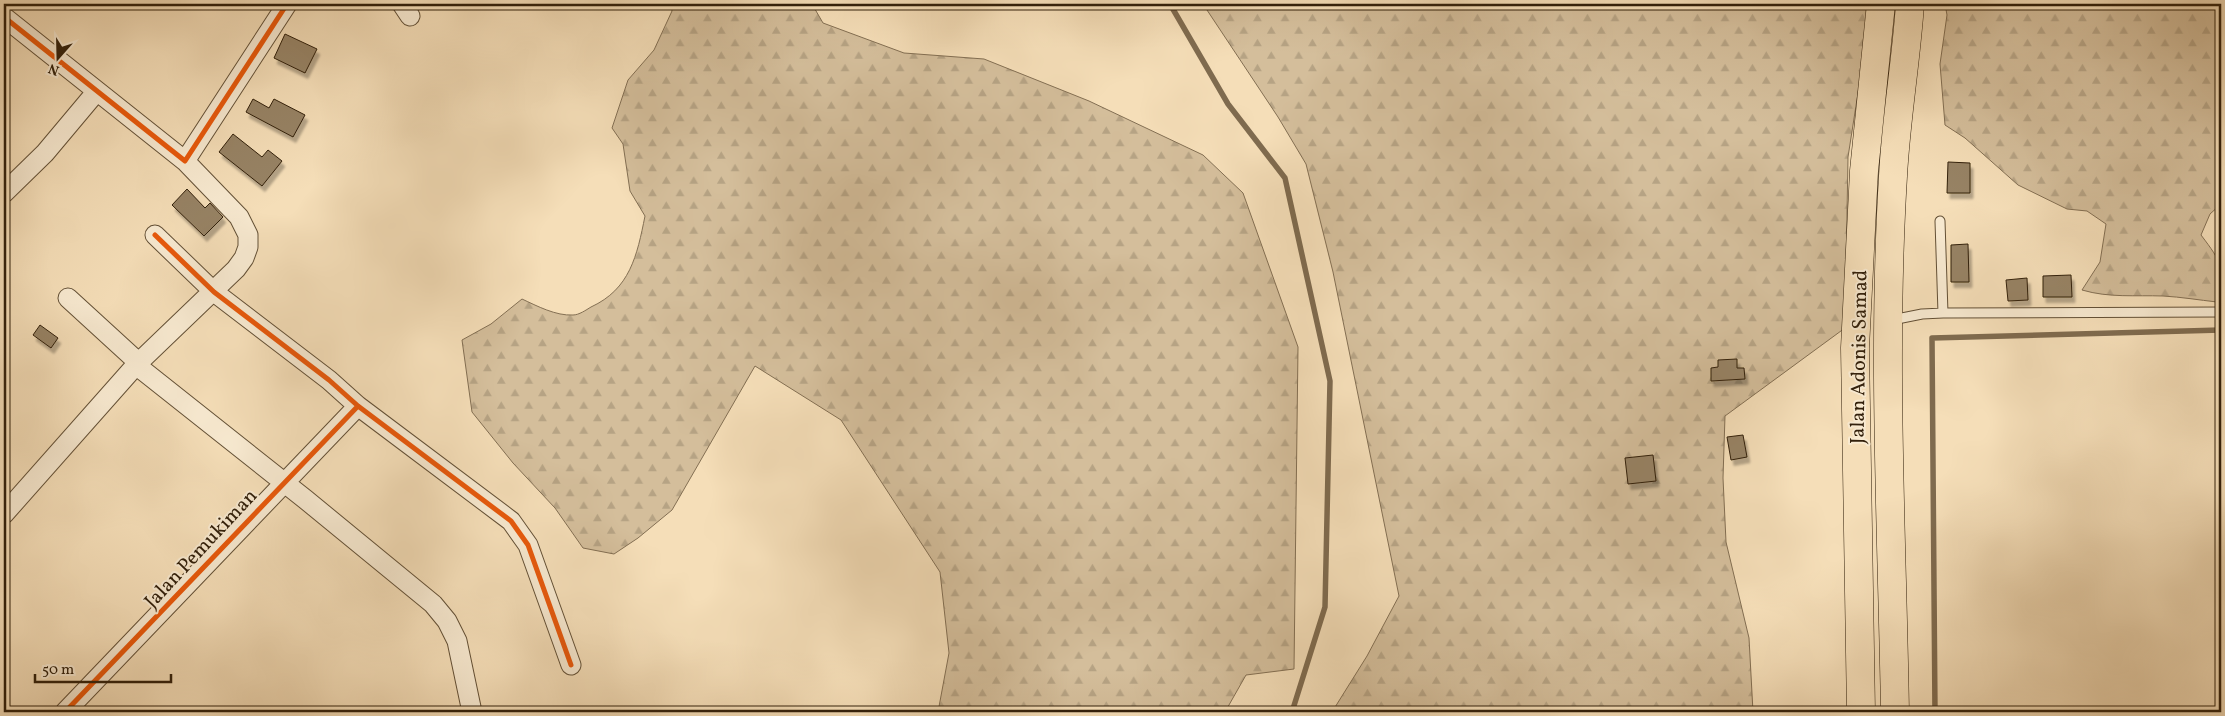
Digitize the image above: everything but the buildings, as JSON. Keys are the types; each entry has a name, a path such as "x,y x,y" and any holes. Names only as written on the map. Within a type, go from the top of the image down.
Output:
{"highway":[{"name":"Jalan Adonis Samad","path":"1861,712 1855,348 1864,171 1881,4"},
{"name":"Jalan Adonis Samad","path":"1895,712 1888,321 1893,175 1910,4"},
{"path":"1869,136 1897,139"}],"street":[{"path":"185,161 287,4"},
{"path":"4,17 185,161 239,218 248,235 248,247 244,258 226,280 137,364 4,514"},
{"path":"4,193 45,153 97,92"},
{"path":"155,235 214,292 329,380 358,406 490,504 511,522 523,536 571,664"},
{"path":"68,298 137,364 432,604 447,621 457,641 472,712"},
{"name":"Jalan Pemukiman","path":"65,712 283,482 358,406"}],"lane":[{"path":"1940,221 1944,313"},
{"path":"1888,321 1922,314 1944,313 2221,312"}],"green space":[{"path":"671,4 812,4 823,23 904,53 984,59 1089,101 1203,155 1243,193 1298,347 1294,669 1246,675 1225,712 938,712 949,653 940,572 841,420 755,366 672,510 638,538 614,554 583,548 555,508 513,463 472,412 462,340 491,324 522,299 553,312 575,315 604,300 615,291 630,270 639,245 645,216 630,191 623,144 612,128 628,80 654,50 672,11"},
{"path":"1203,4 1866,4 1867,35 1848,157 1845,328 1725,416 1723,478 1726,542 1749,638 1753,712 1332,712 1367,656 1399,596 1333,272 1306,164 1278,117"},
{"path":"1945,4 2221,4 2221,204 2210,214 2201,235 2219,264 2221,299 2217,302 2163,296 2112,295 2082,290 2100,262 2106,224 2087,211 2067,209 2018,185 1965,138 1945,125 1940,64 1947,15"}],"waterway":[{"path":"1170,4 1228,104 1285,178 1330,381 1325,607 1292,712"},
{"path":"1935,712 1932,338 2221,330"}],"cycle path":[{"path":"4,17 185,161 287,4"},
{"path":"155,235 214,292 329,380 358,406 511,521 528,545 571,665"},
{"path":"65,712 358,406"}]}
